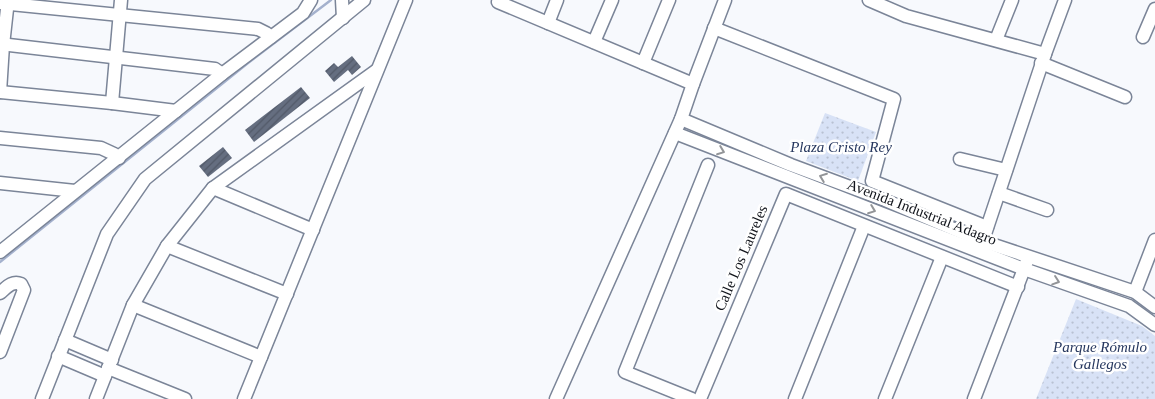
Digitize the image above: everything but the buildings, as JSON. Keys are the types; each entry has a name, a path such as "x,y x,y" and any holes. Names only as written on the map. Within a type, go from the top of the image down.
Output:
{"street":[{"path":"112,102 121,0"},
{"path":"0,252 222,74 303,13 311,0"},
{"path":"342,0 343,18"},
{"path":"42,399 107,234 145,179 364,0"},
{"path":"244,399 406,0"},
{"path":"499,0 498,2 693,84"},
{"path":"548,23 556,0"},
{"path":"594,42 612,0"},
{"path":"643,62 669,0"},
{"path":"556,399 682,119 693,84 725,0"},
{"path":"869,0 906,16 996,40 1043,58 1125,97"},
{"path":"996,40 1012,0"},
{"path":"982,241 1043,58 1065,0"},
{"path":"176,111 112,102 0,92 6,2 258,29 271,37"},
{"path":"1143,37 1155,9"},
{"path":"714,28 894,99 872,182 987,227"},
{"path":"2,45 215,69 222,74"},
{"path":"96,399 133,305 167,246 213,188 377,70"},
{"name":"Avenida Industrial Adagro","path":"682,119 791,165 885,200 982,241 1135,292 1155,307"},
{"name":"Avenida Industrial Adagro","path":"675,133 1024,270 1129,306 1155,325"},
{"path":"0,138 101,148 119,158"},
{"path":"960,159 1006,170"},
{"path":"692,399 625,372 708,165"},
{"path":"0,184 75,191"},
{"path":"213,188 313,230"},
{"path":"999,193 1047,210"},
{"name":"Calle Los Laureles","path":"700,399 786,194 1018,287"},
{"path":"795,399 864,226"},
{"path":"1135,292 1155,240"},
{"path":"167,246 287,294"},
{"path":"885,399 942,257"},
{"path":"974,399 1029,257"},
{"path":"0,293 10,284 16,282 21,284 24,290 0,352"},
{"path":"133,305 262,357"},
{"path":"65,340 109,368"},
{"path":"58,356 109,368 185,399"}],"green space":[{"name":"Plaza Cristo Rey","path":"825,113 876,132 858,181 806,161"},
{"name":"Parque Rómulo Gallegos","path":"1076,299 1142,326 1155,336 1155,399 1036,399"}],"waterway":[{"path":"0,262 248,63 331,0"}]}
